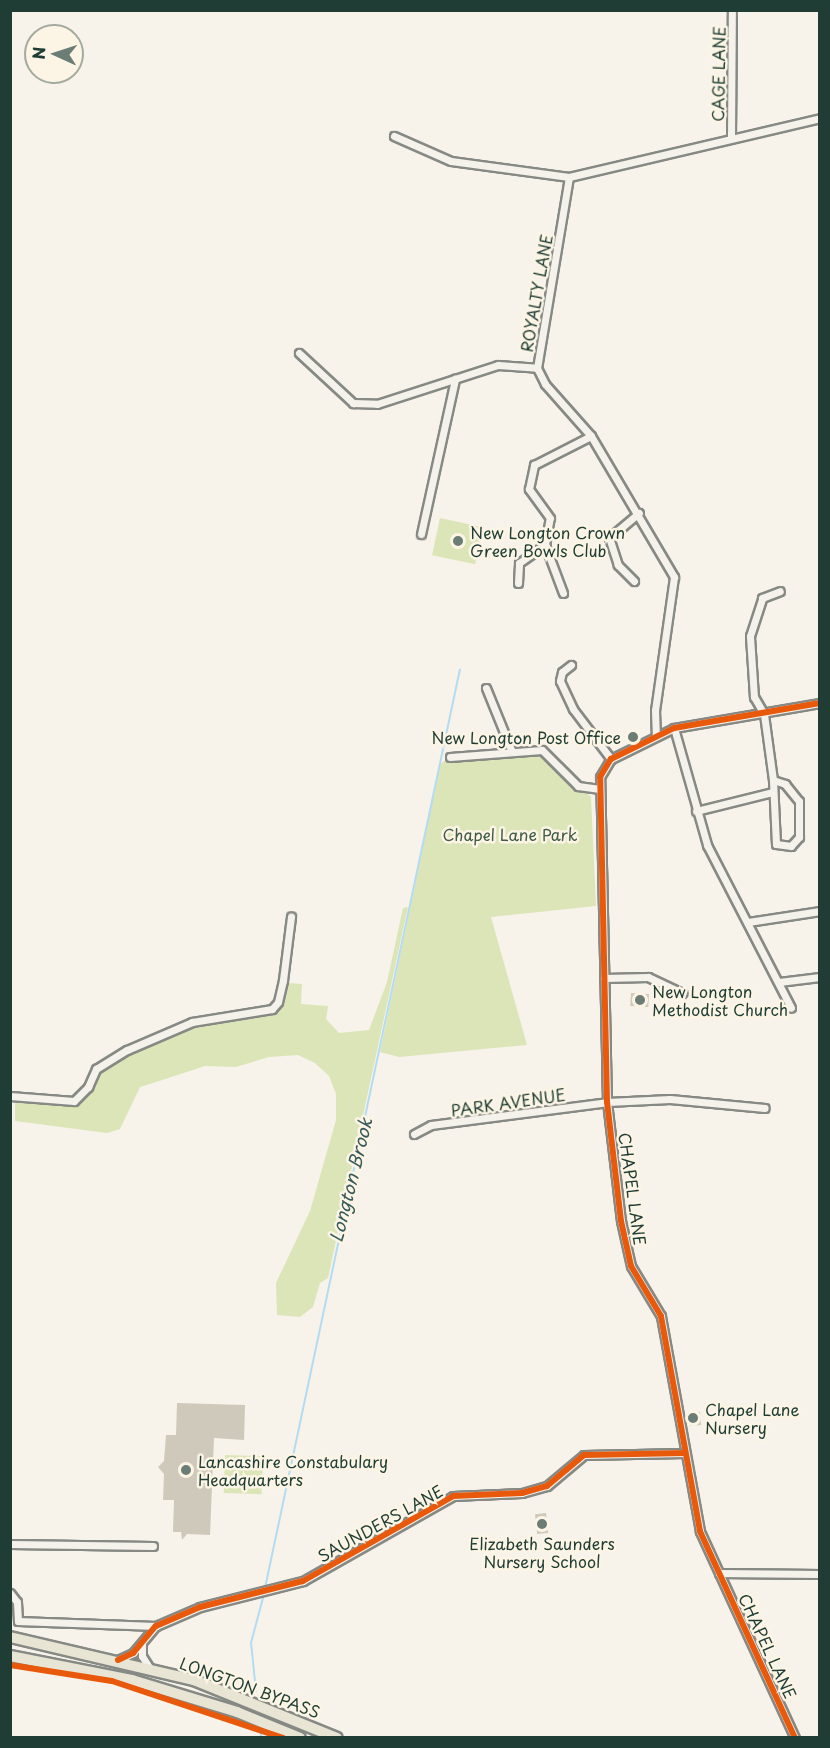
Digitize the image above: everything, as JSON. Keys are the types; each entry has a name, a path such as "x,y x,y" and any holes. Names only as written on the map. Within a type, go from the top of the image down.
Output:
{"highway":[{"name":"LONGTON BYPASS","path":"10,1637 118,1660 239,1696 337,1737"},
{"name":"LONGTON BYPASS","path":"10,1656 142,1683 237,1712 300,1737"}],"street":[{"name":"CAGE LANE","path":"731,138 732,10"},
{"path":"394,136 451,161 569,177 819,118"},
{"name":"ROYALTY LANE","path":"569,177 537,368 546,384 591,436 639,513 674,577 655,710 656,736"},
{"path":"299,353 353,403 376,404 498,365 537,368"},
{"path":"421,534 454,379"},
{"path":"563,593 545,545 550,518 529,489 534,465 591,436"},
{"path":"634,581 618,565 609,538 639,513"},
{"path":"518,583 519,563 545,545"},
{"path":"772,780 785,784 799,801 799,837 791,846 776,844 772,780 764,714 754,697 750,636 758,603 780,591"},
{"path":"571,665 562,672 560,681 573,709 611,759 674,728 819,703"},
{"path":"486,688 512,752"},
{"path":"674,728 707,845 791,1008"},
{"path":"450,757 542,750 578,786 600,789"},
{"name":"CHAPEL LANE","path":"611,759 601,771 600,789 604,978 607,1102 621,1221 631,1266 661,1316 700,1531 795,1737"},
{"path":"696,811 772,792"},
{"path":"748,922 819,911"},
{"path":"10,1096 74,1101 88,1088 96,1069 126,1050 192,1022 272,1009 279,1002 291,917"},
{"path":"604,978 648,977 683,993"},
{"path":"778,982 819,977"},
{"name":"PARK AVENUE","path":"414,1134 430,1125 607,1102 670,1099 765,1108"},
{"name":"SAUNDERS LANE","path":"10,1593 17,1602 18,1621 154,1624 200,1607 303,1581 453,1496 522,1493 547,1486 584,1455 685,1453"},
{"path":"10,1544 153,1546"},
{"path":"719,1573 819,1574"},
{"name":"SAUNDERS LANE","path":"118,1660 130,1656 154,1624"},
{"path":"142,1642 142,1656 150,1669"}],"green space":[{"name":"New Longton Crown Green Bowls Club","path":"440,518 483,527 475,564 432,555"},
{"name":"Chapel Lane Park","path":"539,750 591,797 596,906 491,917 527,1045 399,1057 380,1052 440,764 450,757"},
{"path":"408,907 328,1278 320,1283 313,1307 300,1317 277,1315 276,1283 310,1211 336,1120 336,1094 329,1076 315,1063 298,1055 269,1057 236,1067 205,1066 140,1087 120,1129 107,1133 15,1121 15,1100 78,1102 110,1060 192,1024 277,1010 289,983 302,984 301,1004 328,1006 326,1019 339,1033 369,1030 387,982 403,908"},
{"path":"225,1455 263,1456 262,1494 224,1493"}],"building":[{"name":"New Longton Methodist Church","path":"631,993 649,994 648,1007 630,1006"},
{"name":"Lancashire Constabulary Headquarters","path":"177,1403 245,1405 244,1440 214,1438 210,1535 187,1534 182,1540 181,1532 173,1532 174,1500 163,1500 164,1474 158,1467 164,1461 166,1435 176,1435"},
{"name":"Chapel Lane Nursery","path":"700,1412 701,1425 690,1426 686,1414"},
{"name":"Elizabeth Saunders Nursery School","path":"546,1513 548,1533 537,1534 535,1514"}],"waterway":[{"name":"Longton Brook","path":"265,1588 460,669"},
{"name":"Longton Brook","path":"256,1691 251,1643 264,1594"},
{"name":"Longton Brook","path":"261,1731 261,1738"}],"cycle path":[{"path":"795,1738 700,1531 661,1316 631,1266 621,1221 607,1102 600,777 611,759 674,728 820,703"},
{"path":"118,1660 133,1653 156,1626 200,1607 303,1581 453,1496 522,1493 547,1486 584,1455 685,1453"},
{"path":"10,1665 112,1681 283,1738"}],"place":[{"name":"New Longton Crown Green Bowls Club","path":"458,541"},
{"name":"New Longton Post Office","path":"633,737"},
{"name":"New Longton Methodist Church","path":"640,1000"},
{"name":"Chapel Lane Nursery","path":"693,1418"},
{"name":"Lancashire Constabulary Headquarters","path":"186,1470"},
{"name":"Elizabeth Saunders Nursery School","path":"542,1524"}]}
